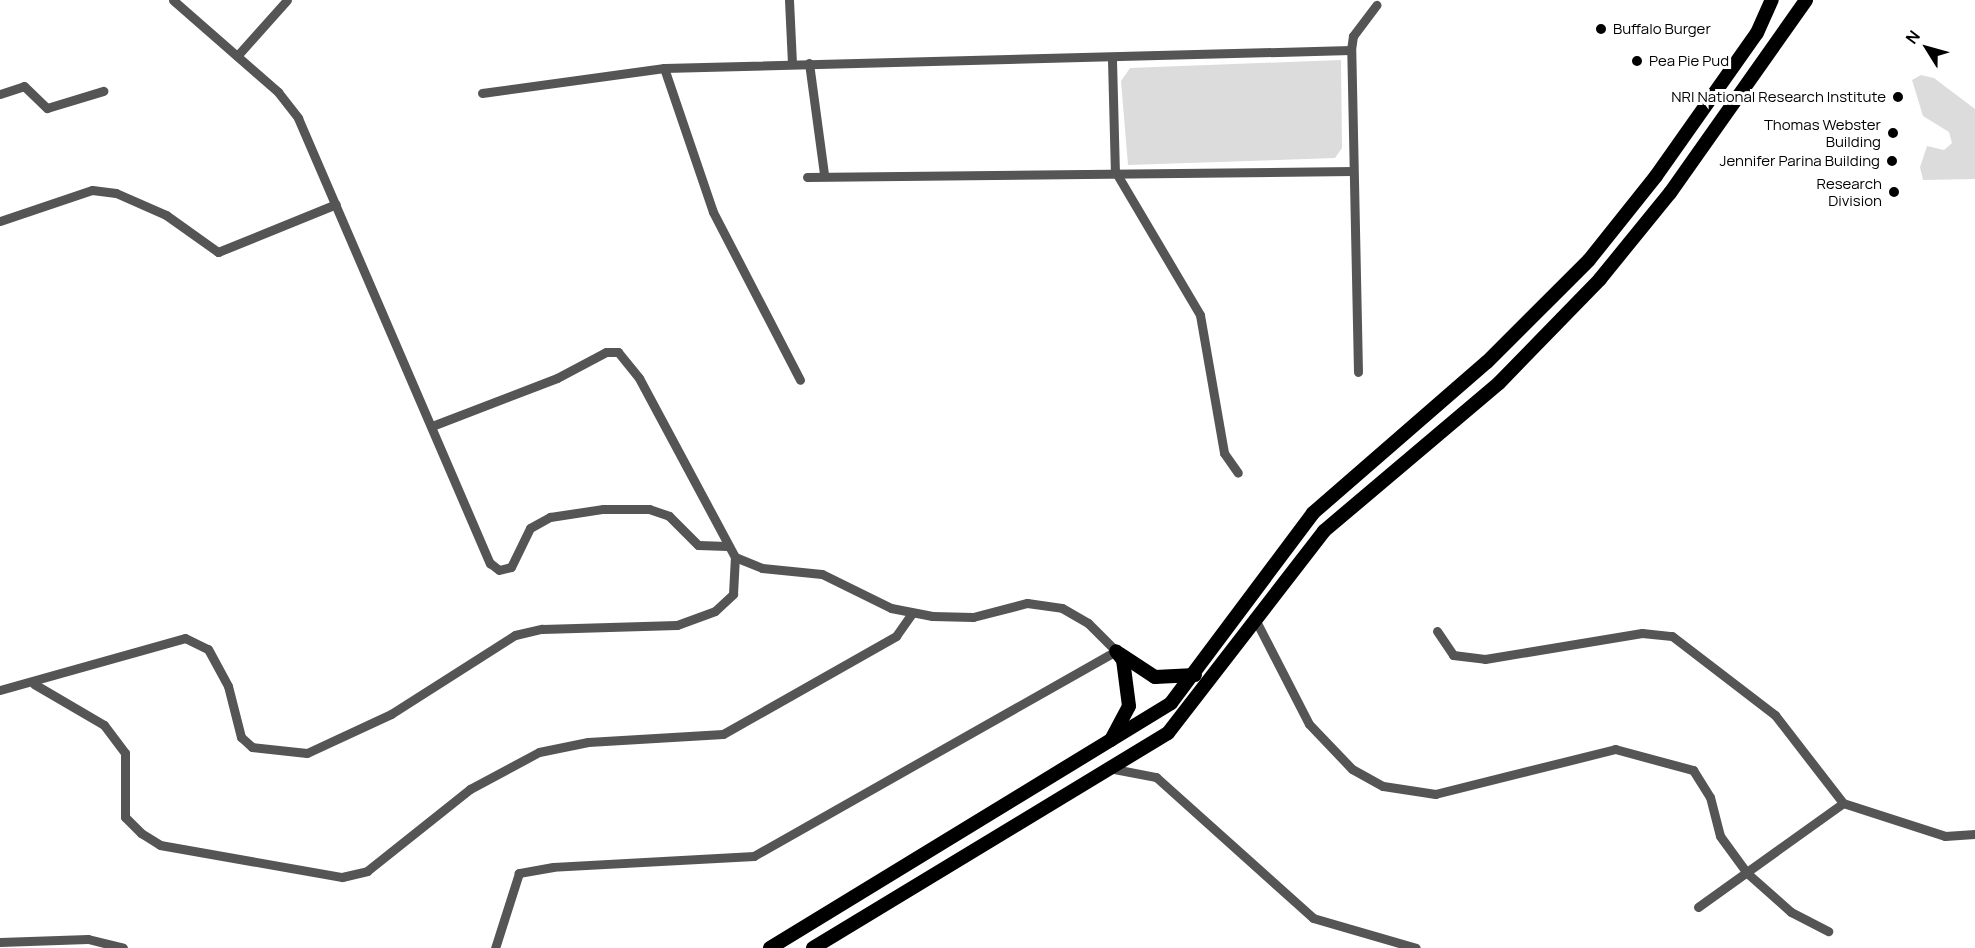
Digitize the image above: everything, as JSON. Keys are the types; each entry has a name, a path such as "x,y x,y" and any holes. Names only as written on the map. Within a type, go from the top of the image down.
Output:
{"main road":[{"path":"770,948 1158,715 1195,675 1313,513 1487,362 1590,260 1656,176 1756,33 1772,0"},
{"path":"1789,0 1806,0"},
{"path":"813,948 1114,769 1182,718 1254,617 1329,526 1499,383 1600,279 1670,193 1806,0"},
{"path":"1116,651 1155,677 1195,675"},
{"path":"1104,748 1129,706 1123,660 1116,651"}],"street":[{"path":"173,0 237,56 298,118 490,563 499,570 511,567 530,528 550,517 603,509 649,509 669,516 698,545 727,546"},
{"path":"237,56 287,0"},
{"path":"789,0 792,63"},
{"path":"1358,372 1351,50 1353,36 1376,5"},
{"path":"482,93 664,68 792,63 1112,60 1351,50"},
{"path":"1112,60 1115,171 1197,307 1224,453 1238,472"},
{"path":"809,63 824,174"},
{"path":"664,68 713,212 800,380"},
{"path":"0,94 24,86 47,108 104,91"},
{"path":"807,177 824,174 1353,171"},
{"path":"0,221 92,190 116,193 166,215 218,252 336,204"},
{"path":"432,426 557,378 606,352 618,352 639,378 727,546 735,557 762,568 822,574 912,613 955,618 1045,604 1075,614 1116,651 754,856 553,867 519,873 495,948"},
{"path":"0,690 34,684 135,648 185,639 208,649 228,686 241,737 252,747 307,753 391,714 515,635 542,629 677,625 715,611 733,594 735,557"},
{"path":"34,684 104,725 125,753 125,817 141,833 160,845 342,877 367,871 470,789 539,752 588,742 723,734 896,636 912,613"},
{"path":"1254,617 1309,724 1352,769 1383,786 1435,794 1594,751 1638,753 1693,770 1710,797 1720,836 1747,873 1791,912 1828,931"},
{"path":"1437,631 1453,655 1485,659 1642,633 1672,636 1774,715 1843,803 1945,836 1975,834"},
{"path":"1114,769 1156,777 1313,918 1416,948"},
{"path":"1698,907 1843,803"},
{"path":"0,942 88,939 123,948"}],"shaded area":[{"path":"1341,60 1342,148 1335,158 1128,165 1121,81 1130,68"},
{"path":"1921,75 1934,78 1975,109 1975,179 1923,180 1920,167 1927,146 1944,150 1952,143 1949,132 1923,116 1912,80"}],"place":[{"name":"Buffalo Burger","path":"1601,29"},
{"name":"Pea Pie Pud","path":"1637,61"},
{"name":"NRI National Research Institute","path":"1898,97"},
{"name":"Thomas Webster Building","path":"1893,133"},
{"name":"Jennifer Parina Building","path":"1892,161"},
{"name":"Research Division","path":"1894,192"}]}
